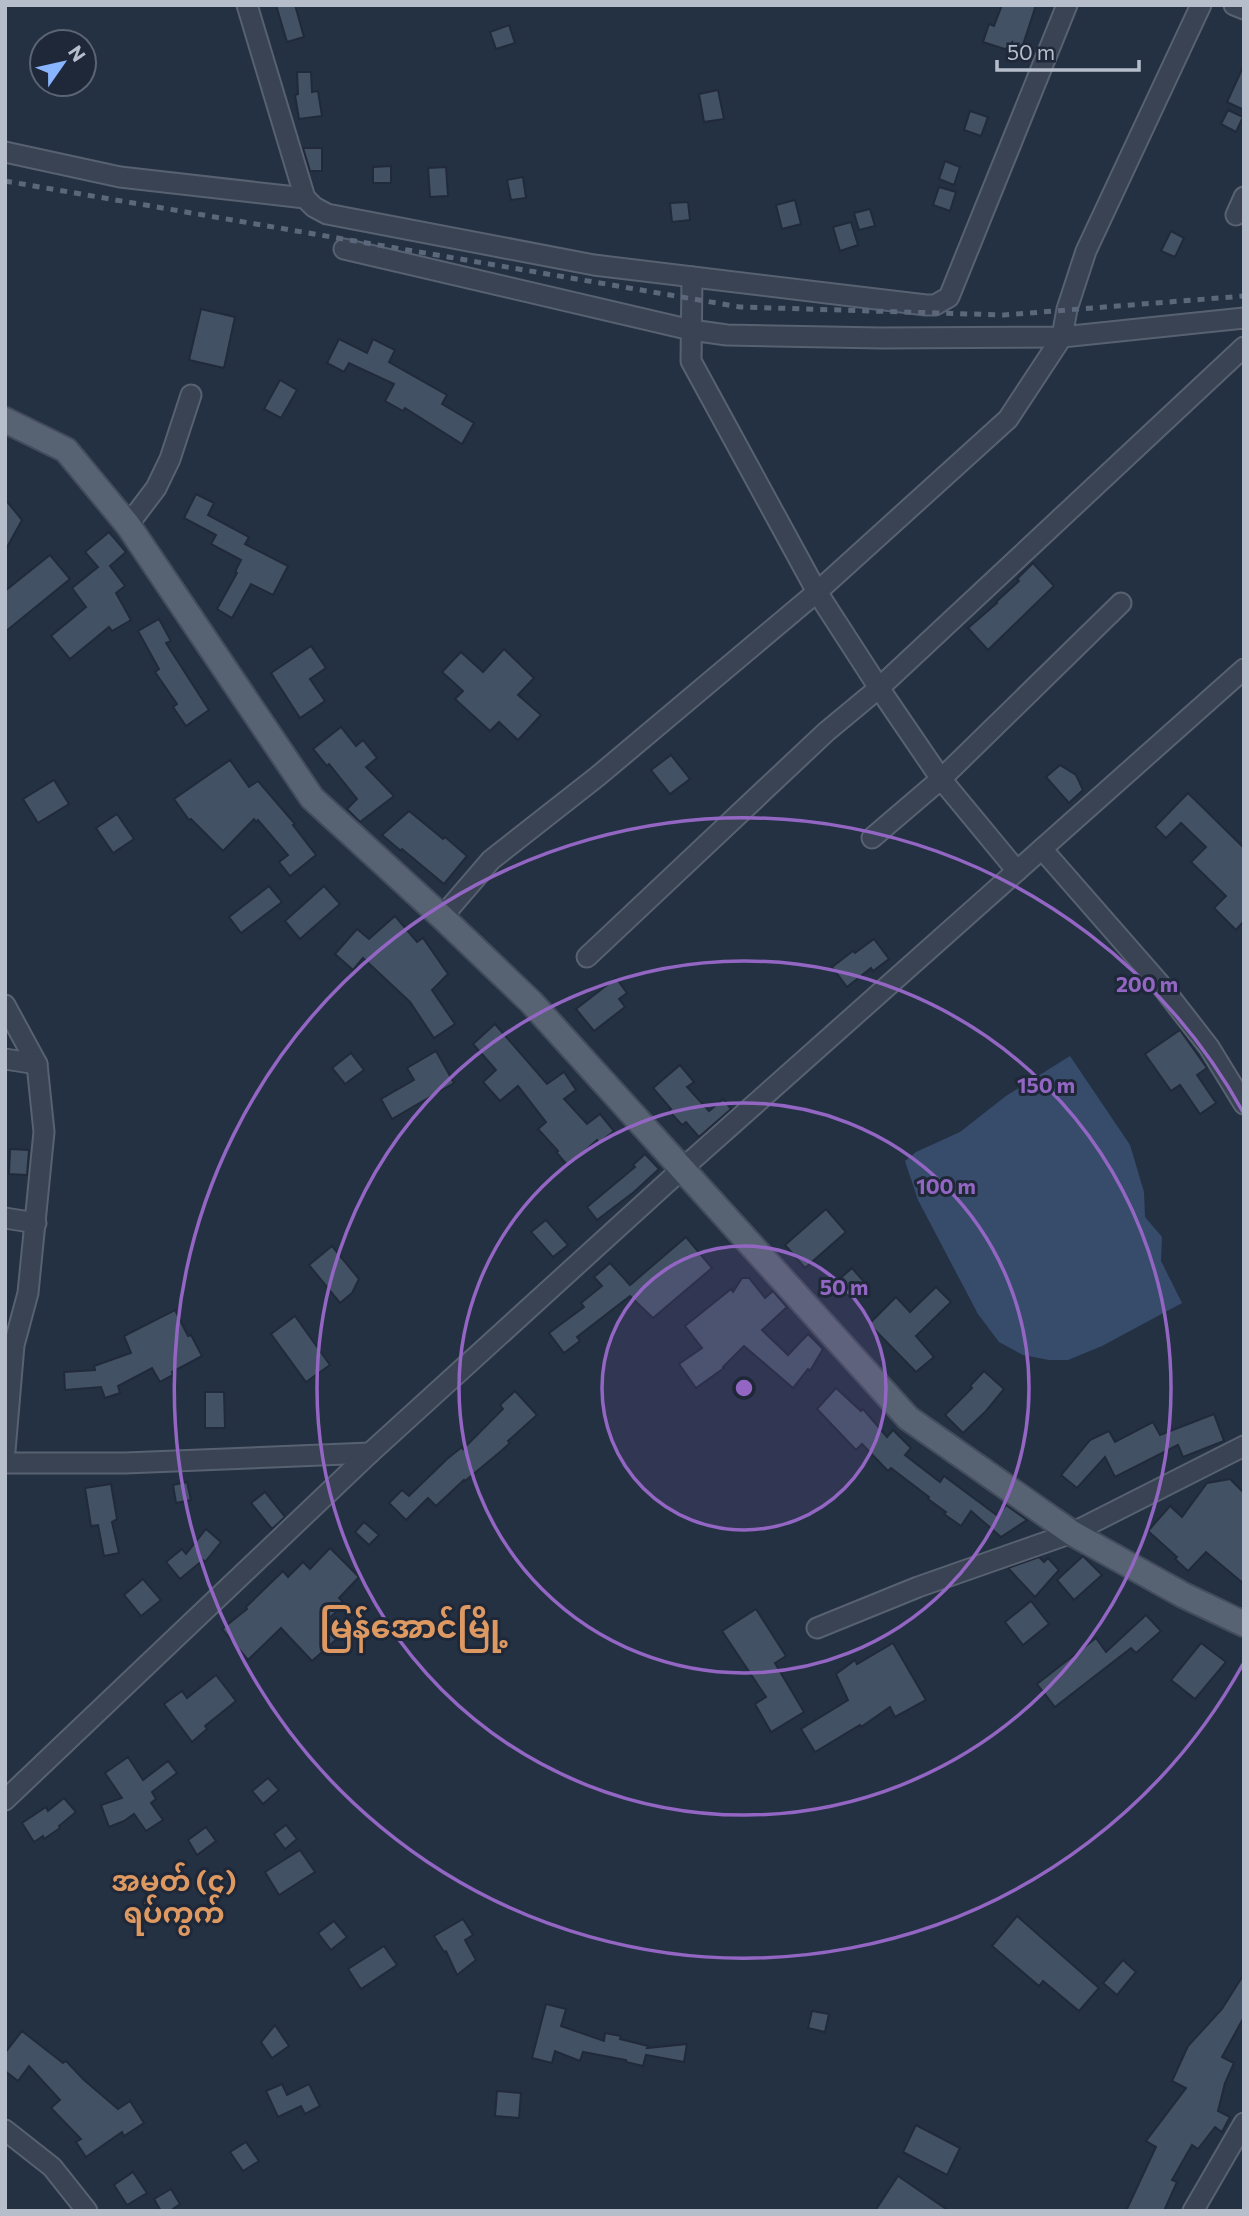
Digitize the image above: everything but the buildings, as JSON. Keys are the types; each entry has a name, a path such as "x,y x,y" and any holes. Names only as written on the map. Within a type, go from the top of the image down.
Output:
{"main road":[{"path":"5,420 66,450 128,525 312,798 531,1002 908,1418 1072,1533 1183,1595 1244,1624"}],"street":[{"path":"247,5 305,198 314,208 327,214 594,265 926,305 934,305 949,297 1067,5"},
{"path":"442,917 491,860 598,776 817,592 1008,419 1062,337 1067,309 1086,251 1201,5"},
{"path":"1234,5 1244,9"},
{"path":"5,152 120,177 305,198"},
{"path":"344,249 691,330 727,335 1062,337 1244,318"},
{"path":"692,277 691,360 817,592 942,779 1017,871"},
{"path":"587,957 826,732 879,688 1244,347"},
{"path":"128,525 156,488 170,459 191,395"},
{"path":"872,838 942,779 1121,604"},
{"path":"5,1800 370,1453 682,1169 1244,669"},
{"path":"1042,849 1160,984 1209,1047 1244,1104"},
{"path":"5,1005 37,1065 44,1132 28,1293 14,1345 5,1451"},
{"path":"5,1059 37,1065"},
{"path":"5,1217 36,1223"},
{"path":"817,1628 918,1587 1072,1533 1244,1446"},
{"path":"5,1463 125,1463 370,1453"},
{"path":"1193,2211 1244,2123"},
{"path":"5,2130 52,2167 87,2211"}],"water":[{"path":"1070,1056 1130,1145 1144,1192 1145,1217 1162,1237 1161,1261 1182,1303 1102,1346 1068,1360 1049,1360 1023,1355 999,1342 978,1314 918,1200 905,1161 916,1152 960,1132 1006,1096"}],"railway":[{"path":"5,181 740,307 1004,315 1244,296"}],"district":[{"name":"မြန်အောင်မြို့","path":"414,1627"},
{"name":"အမှတ် (၄) ရပ်ကွက်","path":"174,1897"}]}
